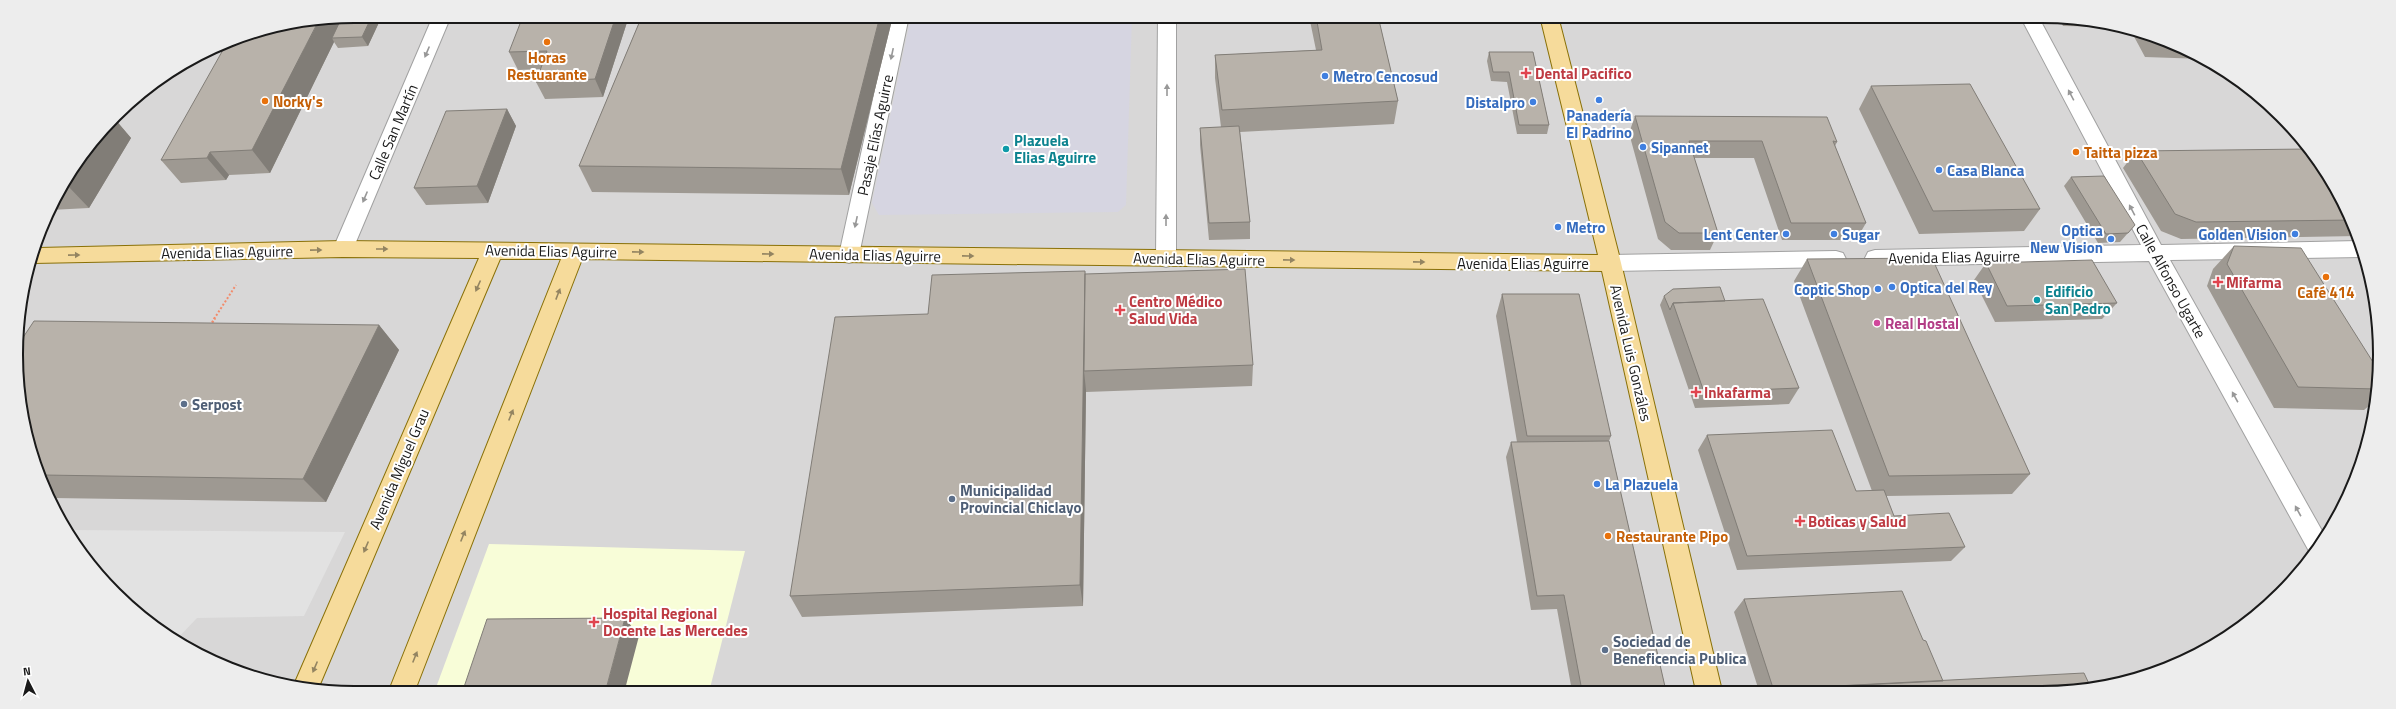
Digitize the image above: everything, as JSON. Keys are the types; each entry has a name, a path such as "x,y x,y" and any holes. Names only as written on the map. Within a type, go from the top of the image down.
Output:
{"main road":[{"name":"Avenida Luis Gonzáles","path":"1551,23 1611,263 1708,686"},
{"name":"Avenida Elias Aguirre","path":"38,256 343,249 1611,263"},
{"name":"Avenida Miguel Grau","path":"308,683 493,250"},
{"path":"404,686 575,251"}],"street":[{"name":"Calle San Martín","path":"343,249 439,23"},
{"name":"Pasaje Elías Aguirre","path":"849,255 899,23"},
{"path":"1166,259 1167,23"},
{"name":"Calle Alfonso Ugarte","path":"2033,23 2155,253 2315,542"},
{"name":"Avenida Elias Aguirre","path":"1611,263 2355,249"}],"path":[{"path":"208,329 257,251"}],"shaded area":[{"name":"Plazuela Elias Aguirre","path":"910,23 1132,23 1126,205 1118,212 879,215 872,203"},
{"path":"2042,23 2106,29 2127,34 2168,48 2207,67 2226,79 2260,105 2276,120 2291,136 2317,170 2329,189 2348,228 2362,269 2367,290 2373,354 2367,419 2362,440 2348,481 2329,520 2317,539 2291,573 2260,604 2226,630 2188,652 2168,661 2127,675 2085,683 2042,686 354,686 290,680 269,675 228,661 189,642 170,630 136,604 105,573 79,539 67,520 48,481 41,461 29,419 26,398 23,354 24,333 29,290 34,269 48,228 57,208 79,170 105,136 120,120 136,105 170,79 208,57 228,48 269,34 290,29 333,24"},
{"path":"73,530 345,532 304,616 197,618 180,636 170,630 136,604 120,589 105,573"},
{"name":"Hospital Regional Docente Las Mercedes","path":"489,544 745,551 711,686 437,686"}],"building":[{"path":"369,23 362,37 332,38 339,24"},
{"path":"520,23 614,23 595,79 536,82 547,51 509,52"},
{"path":"639,23 878,23 841,169 579,166"},
{"name":"Metro Cencosud","path":"1317,23 1380,23 1398,101 1222,110 1215,55 1322,50"},
{"path":"316,26 252,150 210,152 207,158 161,160 223,50 269,34 290,29"},
{"path":"1489,52 1533,52 1549,125 1519,125 1509,72 1493,72"},
{"name":"Casa Blanca","path":"1970,84 2040,209 1933,211 1871,86"},
{"path":"507,109 477,186 414,188 446,111"},
{"path":"1635,116 1827,117 1837,142 1833,141 1866,223 1791,223 1762,141 1689,141 1718,233 1679,233 1665,222"},
{"path":"1239,126 1250,222 1209,223 1200,128"},
{"path":"2301,149 2329,189 2344,220 2196,222 2175,214 2136,151"},
{"path":"2104,176 2135,225 2128,233 2106,234 2071,177"},
{"path":"2234,246 2301,248 2373,362 2371,389 2298,387 2227,264"},
{"path":"1932,258 2030,474 1889,476 1807,259"},
{"path":"2092,260 2117,303 2007,306 1986,263"},
{"path":"1245,269 1253,365 1084,371 1085,274"},
{"name":"Municipalidad Provincial Chiclayo","path":"1085,271 1080,585 790,596 835,317 928,314 932,275"},
{"path":"1720,287 1725,301 1673,303 1670,310 1664,296 1673,289"},
{"path":"1502,294 1579,294 1611,436 1527,436"},
{"path":"1763,299 1799,388 1704,392 1673,303"},
{"path":"34,321 379,325 303,479 46,475 34,440 29,419 24,376 24,336"},
{"path":"1832,430 1856,491 1884,490 1894,516 1949,513 1965,547 1747,556 1707,435"},
{"path":"1609,441 1665,686 1581,686 1564,595 1537,596 1511,442"},
{"path":"1902,591 1923,640 1926,641 1943,681 1840,686 1772,686 1744,599"},
{"path":"625,618 607,686 464,686 487,619"},
{"path":"2084,673 2088,683 2042,686 1836,686"}],"place":[{"name":"Horas Restuarante","path":"547,42"},
{"name":"Dental Pacifico","path":"1526,73"},
{"name":"Metro Cencosud","path":"1325,76"},
{"name":"Panadería El Padrino","path":"1599,100"},
{"name":"Norky's","path":"265,101"},
{"name":"Distalpro","path":"1533,102"},
{"name":"Sipannet","path":"1643,147"},
{"name":"Plazuela Elias Aguirre","path":"1006,149"},
{"name":"Taitta pizza","path":"2076,152"},
{"name":"Casa Blanca","path":"1939,170"},
{"name":"Metro","path":"1558,227"},
{"name":"Lent Center","path":"1786,234"},
{"name":"Sugar","path":"1834,234"},
{"name":"Golden Vision","path":"2295,234"},
{"name":"Optica New Vision","path":"2111,239"},
{"name":"Café 414","path":"2326,277"},
{"name":"Mifarma","path":"2218,282"},
{"name":"Optica del Rey","path":"1892,287"},
{"name":"Coptic Shop","path":"1878,289"},
{"name":"Edificio San Pedro","path":"2037,300"},
{"name":"Centro Médico Salud Vida","path":"1120,310"},
{"name":"Real Hostal","path":"1877,323"},
{"name":"Inkafarma","path":"1696,392"},
{"name":"Serpost","path":"184,404"},
{"name":"La Plazuela","path":"1597,484"},
{"name":"Municipalidad Provincial Chiclayo","path":"952,499"},
{"name":"Boticas y Salud","path":"1800,521"},
{"name":"Restaurante Pipo","path":"1608,536"},
{"name":"Hospital Regional Docente Las Mercedes","path":"594,622"},
{"name":"Sociedad de Beneficencia Publica","path":"1605,650"}]}
